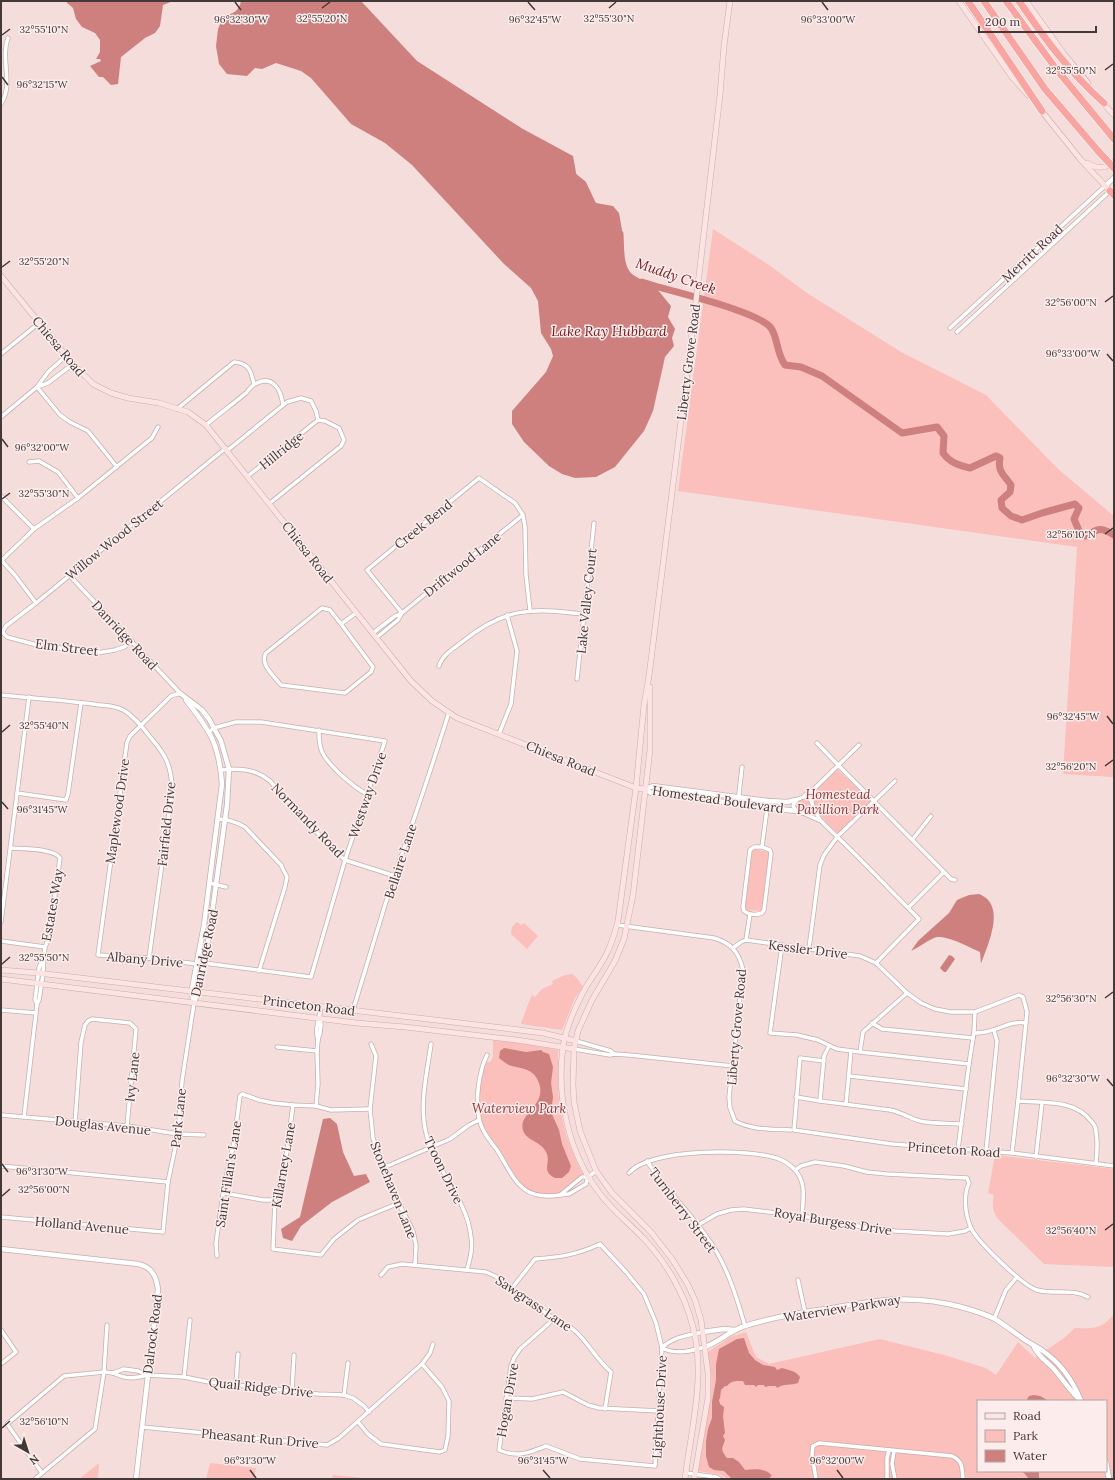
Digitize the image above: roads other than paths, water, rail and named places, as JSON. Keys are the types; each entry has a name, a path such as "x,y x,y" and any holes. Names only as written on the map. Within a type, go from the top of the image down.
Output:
{"highway":[{"path":"968,1 1042,111"},
{"path":"984,1 1045,89 1114,168"},
{"path":"1006,1 1057,70 1114,139"},
{"path":"1019,1 1064,64 1084,86 1104,103"}],"main road":[{"name":"Liberty Grove Road","path":"685,1476 698,1391 698,1369 693,1326 683,1300 668,1270 645,1239 602,1197 588,1177 576,1153 567,1124 563,1098 563,1047 577,1006 585,989 606,954 617,925 636,788 644,705 649,676 693,320 730,1"},
{"path":"959,1 1012,76 1081,160 1111,190"},
{"path":"1026,1 1064,54 1114,116"},
{"path":"1081,160 1091,166 1100,168 1108,166 1114,162"},
{"name":"Chiesa Road","path":"1,276 66,356 93,384 111,393 128,398 159,403 188,412 206,425 270,503 374,636 420,690 432,701 457,718 636,788 646,789"},
{"name":"Liberty Grove Road","path":"649,676 650,750 633,895 627,927 615,961 592,1000 578,1031 572,1069 574,1102 580,1131 596,1171 612,1193 652,1232 672,1259 687,1283 695,1300 704,1332 708,1373 708,1398 695,1477"},
{"name":"Princeton Road","path":"1,970 246,997 503,1028 576,1041"},
{"name":"Princeton Road","path":"1,979 356,1023 433,1030 574,1049"},
{"path":"244,1008 246,997"},
{"path":"432,1020 433,1030"}],"street":[{"path":"1,104 6,93 4,50 8,38"},
{"name":"Merritt Road","path":"957,332 1111,190 1114,178"},
{"name":"Merritt Road","path":"950,328 1111,190"},
{"path":"1,354 39,323"},
{"path":"1,417 37,386 48,372 66,356"},
{"path":"177,409 234,362 241,363 251,371 254,384"},
{"path":"37,386 48,383 73,364"},
{"path":"206,425 246,393 254,384 263,381 277,386 280,391 283,405 287,402 301,398 311,401 316,410 318,420 326,421 339,428 344,440 341,446 270,503"},
{"path":"37,386 60,415 88,431 117,467"},
{"name":"Willow Wood Street","path":"4,631 6,626 283,405"},
{"name":"Hillridge","path":"248,476 318,420"},
{"path":"36,603 14,574 1,560 34,529 78,498 152,438 158,427"},
{"path":"29,462 39,461 58,472 78,498"},
{"name":"Creek Bend","path":"402,613 367,570 479,478 515,503 523,515"},
{"path":"1,496 34,529"},
{"path":"523,515 525,527 526,575 530,610"},
{"name":"Driftwood Lane","path":"374,636 395,616 402,613 523,515"},
{"name":"Lake Valley Court","path":"577,679 594,524"},
{"name":"Danridge Road","path":"70,576 181,694 209,732 216,745 222,784 202,940 195,971 194,1003"},
{"path":"322,608 330,610 341,624 373,667 371,672 345,693 281,685 264,662 263,657 266,653 322,608"},
{"path":"439,666 444,656 478,629 498,618 530,610 584,614"},
{"path":"341,624 356,612"},
{"path":"499,734 511,704 517,651 507,615"},
{"name":"Elm Street","path":"4,631 4,634 7,637 37,645 97,653 116,650 124,647 132,641"},
{"name":"Danridge Road","path":"181,694 202,710 214,728 223,746 229,769 217,885 204,963 195,992"},
{"name":"Maplewood Drive","path":"98,954 126,748 130,736 171,696 181,694"},
{"name":"Fairfield Drive","path":"1,695 111,706 122,709 141,726 160,748 166,758 172,778 167,827 149,958"},
{"path":"1,922 29,697"},
{"path":"17,793 66,800 81,703"},
{"name":"Bellaire Lane","path":"353,1010 449,712"},
{"name":"Westway Drive","path":"209,732 214,728 236,722 255,722 319,730 386,741 345,860 311,977"},
{"path":"319,730 319,744 325,757 352,785 367,794"},
{"path":"817,743 951,879 955,880"},
{"path":"804,796 810,798 812,801 816,788 859,745"},
{"path":"738,803 742,767"},
{"name":"Normandy Road","path":"221,770 244,770 262,774 333,850 345,860 395,876"},
{"path":"809,948 820,865 824,854 838,836 895,781"},
{"name":"Homestead Boulevard","path":"816,788 796,800 787,802 768,801 653,786 646,789 651,793 796,811 821,821 838,836 919,919 876,963"},
{"name":"Homestead Boulevard","path":"796,800 794,806 796,811"},
{"path":"762,847 768,801"},
{"name":"Homestead Boulevard","path":"812,801 813,807 821,821"},
{"path":"805,814 810,812 813,807"},
{"path":"912,840 931,816"},
{"path":"218,819 225,819 245,827 281,866 287,877 259,971"},
{"path":"754,846 762,847 770,850 771,853 764,910 762,914 750,914 744,911 743,907 750,850 754,846"},
{"name":"Estates Way","path":"11,848 52,852 60,858 49,938 45,947 35,1000 37,1004 24,1117"},
{"path":"908,908 944,872"},
{"path":"210,883 226,886"},
{"path":"617,925 704,936 721,940 733,948 746,940 750,914"},
{"name":"Kessler Drive","path":"746,940 860,956 876,963 907,993 922,1003 935,1009 951,1012 975,1012"},
{"path":"1,941 45,947"},
{"path":"782,945 770,1033 797,1035 818,1040 837,1049 970,1064"},
{"name":"Liberty Grove Road","path":"733,948 740,958 743,970 729,1097 730,1108 734,1121"},
{"name":"Albany Drive","path":"98,954 197,964 204,963 311,977"},
{"path":"860,1052 863,1032 907,993"},
{"path":"958,1149 974,1033 975,1012 1019,995 1023,997 1027,1012 1012,1153"},
{"name":"Park Lane","path":"164,1232 168,1182 178,1134 182,1081 194,1003"},
{"path":"316,1106 318,1084 318,1040 316,1034 321,1007"},
{"path":"1,1010 36,1013"},
{"name":"Ivy Lane","path":"76,1123 81,1042 85,1025 92,1019 130,1023 136,1028 127,1126"},
{"path":"974,1033 994,1031 1018,1022 1026,1023"},
{"path":"872,1023 882,1029 973,1038"},
{"path":"986,1151 997,1041 994,1031"},
{"name":"Princeton Road","path":"576,1041 614,1054 733,1066"},
{"name":"Stonehaven Lane","path":"371,1044 376,1056 370,1109 373,1138 383,1168 399,1203 409,1220 416,1239 415,1265"},
{"name":"Troon Drive","path":"431,1044 423,1102 426,1132 430,1148 465,1214 472,1236 468,1270"},
{"path":"820,1101 824,1056 829,1046"},
{"path":"277,1047 317,1051"},
{"name":"Princeton Road","path":"574,1049 610,1056 614,1054"},
{"path":"846,1104 851,1051"},
{"path":"487,1055 481,1070 477,1105 479,1120 510,1174 521,1188 537,1196 546,1197 569,1194 586,1184 588,1177"},
{"path":"792,1130 800,1058 824,1061"},
{"path":"849,1076 966,1089"},
{"name":"Saint Fillan's Lane","path":"217,1256 216,1243 234,1142 239,1099 242,1094 259,1100 292,1105"},
{"path":"796,1097 900,1112 911,1118 922,1121 962,1124"},
{"path":"1018,1101 1065,1104 1086,1114 1094,1125 1096,1131 1096,1163"},
{"path":"1036,1156 1042,1103"},
{"path":"292,1105 316,1106 331,1110 370,1109"},
{"name":"Killarney Lane","path":"292,1105 286,1158 275,1200 273,1249 321,1255 334,1239 354,1223 399,1203"},
{"name":"Douglas Avenue","path":"1,1115 76,1123 127,1126 178,1134 204,1135"},
{"path":"383,1168 450,1139 469,1125 479,1120"},
{"name":"Princeton Road","path":"734,1121 744,1126 792,1130 892,1144 1012,1153 1114,1166"},
{"path":"628,1173 633,1167 647,1161 681,1154 724,1151 772,1157 785,1162 795,1170 800,1178 803,1187 802,1216"},
{"name":"Turnberry Street","path":"647,1161 656,1175 707,1237 725,1268 737,1298 745,1326"},
{"path":"795,1170 801,1166 815,1162 844,1166 867,1172 967,1178 969,1183 966,1189 965,1200 971,1228 979,1239 1017,1277 1028,1286 1037,1290 1076,1292 1088,1297"},
{"path":"1,1166 168,1182"},
{"path":"560,1195 582,1177 588,1177 596,1171"},
{"path":"224,1193 263,1200 275,1200"},
{"name":"Royal Burgess Drive","path":"698,1225 717,1214 731,1210 744,1209 802,1216 895,1231 948,1234 965,1231 971,1228"},
{"name":"Holland Avenue","path":"1,1217 164,1232"},
{"name":"Lighthouse Drive","path":"512,1288 535,1259 561,1257 582,1253 600,1244 644,1294 656,1323 662,1348 655,1466"},
{"name":"Dalrock Road","path":"1,1249 138,1264 150,1269 155,1275 158,1289 136,1479"},
{"name":"Sawgrass Lane","path":"381,1275 384,1270 394,1265 402,1264 486,1272 495,1276 554,1319 565,1323 578,1332 611,1372 605,1409"},
{"path":"994,1319 1006,1290 1017,1277"},
{"path":"798,1280 805,1312"},
{"name":"Waterview Parkway","path":"705,1347 745,1326 805,1312 887,1299 910,1299 949,1304 969,1309 994,1319 1034,1347 1043,1350 1069,1376 1081,1400"},
{"name":"Hogan Drive","path":"554,1319 520,1350 514,1358 511,1366 499,1450 510,1454 529,1453 546,1446 580,1459 655,1466"},
{"path":"184,1377 190,1320"},
{"path":"35,1479 95,1429 104,1372 108,1325"},
{"name":"Waterview Parkway","path":"704,1332 724,1329 735,1330"},
{"path":"1,1330 16,1352 1,1364"},
{"name":"Lighthouse Drive","path":"662,1348 676,1338 704,1332"},
{"name":"Pheasant Run Drive","path":"142,1427 327,1445 339,1438 358,1422 422,1364 430,1353 433,1344"},
{"name":"Lighthouse Drive","path":"662,1348 678,1352 705,1347"},
{"path":"236,1384 238,1354"},
{"path":"292,1390 294,1355"},
{"path":"344,1395 348,1363"},
{"path":"358,1422 368,1434 381,1444 440,1452 445,1450 448,1436 449,1401 442,1387 422,1364"},
{"path":"42,1473 7,1424 64,1376 104,1372 114,1373 124,1370 138,1371 147,1375"},
{"path":"114,1373 123,1378 137,1378 147,1375"},
{"name":"Quail Ridge Drive","path":"147,1375 184,1377 208,1382 318,1394 344,1395 358,1402 369,1412"},
{"path":"506,1398 532,1399 563,1392 588,1405 605,1409 659,1411"},
{"path":"816,1479 812,1455 813,1446 819,1443 952,1456 958,1459 961,1464 963,1479"},
{"path":"887,1479 887,1458 889,1450"},
{"path":"894,1451 892,1464 894,1479"},
{"path":"1107,1468 1109,1479"},
{"path":"685,1476 720,1479"}],"water":[{"path":"65,1 173,1 163,5 160,26 155,33 145,38 121,57 118,84 111,85 103,77 99,77 90,66 101,61 100,59 96,59 100,52 100,40 95,33 82,27 76,19 73,8"},
{"name":"Lake Ray Hubbard","path":"241,1 361,1 417,61 523,129 573,156 577,178 591,198 596,203 613,206 619,213 622,230 619,261 623,269 657,289 671,306 668,317 675,329 672,338 674,346 665,357 653,411 644,431 615,467 596,477 575,478 562,474 549,466 524,442 512,424 512,411 546,372 553,356 551,349 541,333 538,301 531,288 504,264 412,165 385,143 351,124 311,78 301,71 276,63 262,69 255,68 247,76 227,74 219,64 216,46 218,29 223,17 237,10"},
{"path":"979,894 987,899 992,907 994,916 991,936 981,964 980,952 959,942 942,937 934,938 911,951 918,941 949,913 957,900 969,895"},
{"path":"949,955 955,959 946,972 944,972 940,968"},
{"path":"504,1048 526,1052 541,1050 549,1054 553,1067 551,1083 553,1097 551,1112 559,1130 562,1144 571,1166 569,1172 562,1178 555,1178 548,1172 548,1160 544,1148 527,1137 523,1130 525,1119 539,1098 540,1091 537,1078 528,1070 508,1065 499,1058 500,1051"},
{"path":"330,1118 337,1124 343,1152 354,1176 366,1174 370,1182 332,1202 301,1226 292,1241 283,1238 281,1229 300,1217 323,1119"},
{"path":"744,1338 749,1353 755,1360 763,1365 775,1367 777,1370 782,1368 792,1371 800,1377 798,1383 777,1388 776,1386 765,1387 764,1385 758,1385 756,1387 754,1385 745,1385 743,1381 736,1381 725,1386 721,1390 719,1400 720,1404 724,1407 723,1417 725,1433 723,1436 725,1440 722,1450 727,1458 733,1458 739,1462 745,1470 764,1470 772,1476 770,1479 732,1479 724,1471 714,1470 709,1467 706,1456 706,1442 708,1429 712,1418 712,1402 719,1349 737,1339"},
{"path":"1029,1396 1040,1396 1047,1400 1027,1400"},
{"path":"1022,1472 1039,1472 1039,1478 1029,1479"}],"waterway":[{"name":"Muddy Creek","path":"570,177 573,176 583,184 592,203"},
{"name":"Muddy Creek","path":"620,234 622,263 626,273 630,277"},
{"name":"Muddy Creek","path":"642,282 731,308 762,321 771,328 785,365 801,367 822,376 902,433 937,427 944,436 943,453 955,463 970,468 996,456 1000,458 1000,470 1011,485 1010,492 1001,500 1002,508 1011,516 1022,520 1075,504 1079,508 1074,519 1080,533 1086,536 1094,531 1103,530 1114,535"}],"park label":[{"name":"Homestead Pavillion Park","path":"838,802"},
{"name":"Waterview Park","path":"519,1108"}]}
